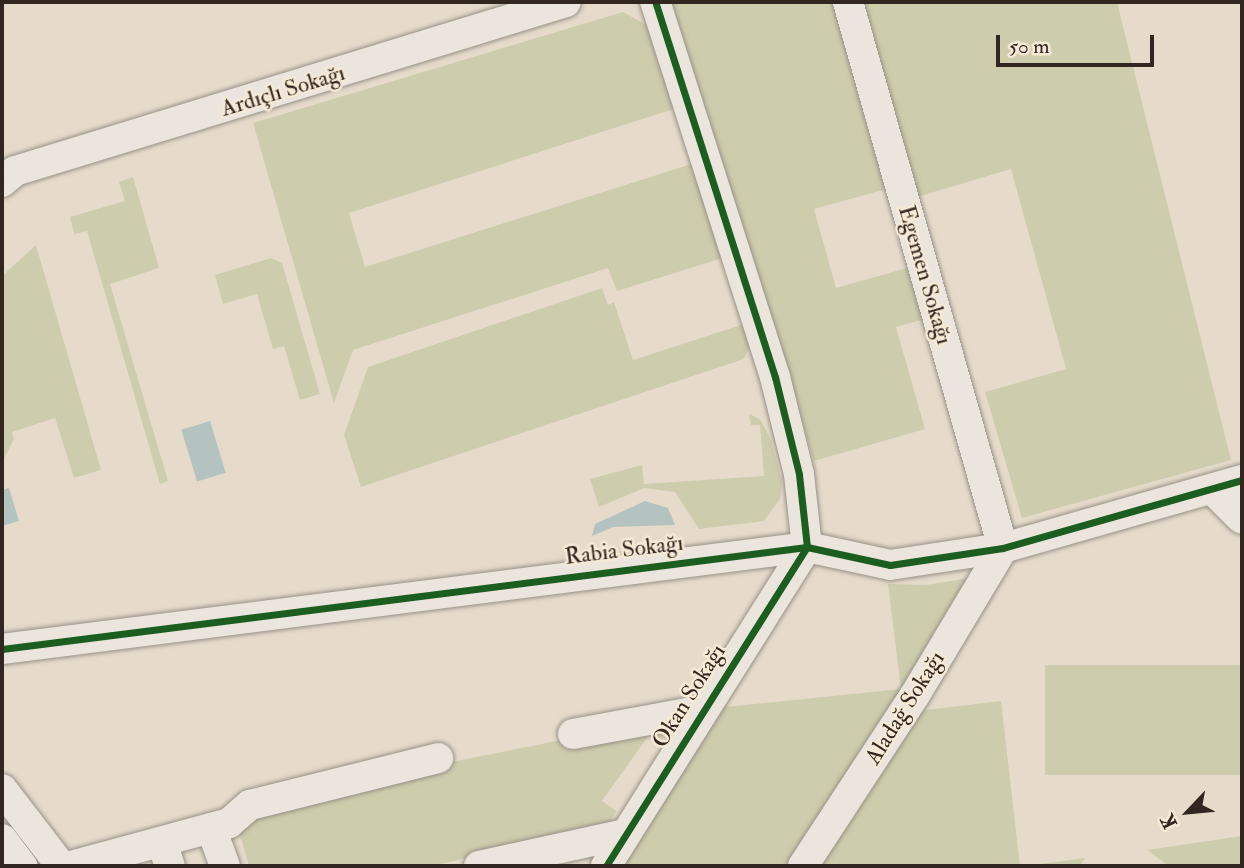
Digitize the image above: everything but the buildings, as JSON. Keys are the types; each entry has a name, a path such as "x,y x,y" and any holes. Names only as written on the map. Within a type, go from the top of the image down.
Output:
{"street":[{"name":"Ardıçlı Sokağı","path":"6,169 566,2"},
{"path":"655,2 775,377 799,474 807,547"},
{"name":"Egemen Sokağı","path":"848,2 1003,548"},
{"name":"Rabia Sokağı","path":"2,649 807,547 890,565 1003,548 1242,480"},
{"path":"1212,489 1242,519"},
{"name":"Okan Sokağı","path":"606,866 807,547"},
{"name":"Aladağ Sokağı","path":"803,866 915,695 1003,548"},
{"path":"573,734 702,710"},
{"path":"71,866 166,854 211,828 229,823 250,805 438,758"},
{"path":"2,789 61,866"},
{"path":"211,828 225,866"},
{"path":"479,866 625,834"},
{"path":"2,839 22,866"}],"green space":[{"path":"672,2 840,2 890,188 814,209 836,288 914,266 929,318 896,327 925,429 814,461"},
{"path":"863,2 1117,2 1231,460 1022,518 985,392 1066,369 1011,169 917,197"},
{"path":"623,12 650,27 677,108 349,213 365,267 695,163 726,257 617,291 608,268 353,350 334,403 253,123"},
{"path":"133,177 159,268 110,284 168,481 160,484 87,231 74,234 70,217 125,201 119,182"},
{"path":"36,245 101,470 74,478 55,418 12,432 14,439 2,462 2,276"},
{"path":"271,258 282,263 320,394 300,400 284,346 273,349 257,294 223,304 215,275"},
{"path":"602,288 608,305 614,302 633,360 747,323 752,341 744,359 361,487 344,435 368,367"},
{"path":"749,414 760,419 771,440 782,482 780,499 764,521 699,529 675,492 644,488 599,507 590,479 642,465 644,484 764,476 760,425 751,425"},
{"path":"968,578 901,689 888,584 926,585"},
{"path":"1045,665 1242,665 1242,775 1045,775"},
{"path":"901,689 788,866 617,866 724,707"},
{"path":"1001,701 1020,866 819,866 917,711"},
{"path":"672,728 661,741 649,735 602,801 617,811 604,828 431,866 249,866 237,824 442,764 571,738"},
{"path":"1242,836 1242,866 1169,866 1147,850"},
{"path":"1085,858 1080,866 1025,866"}],"shaded area":[{"path":"210,421 226,473 197,481 181,430"},
{"path":"9,488 19,521 2,526 2,490"},
{"path":"645,501 668,508 675,525 613,527 592,536 595,524"}],"cycle path":[{"path":"606,866 807,547 799,474 775,377 655,2"},
{"path":"2,649 807,547 890,565 1003,548 1242,480"}]}
